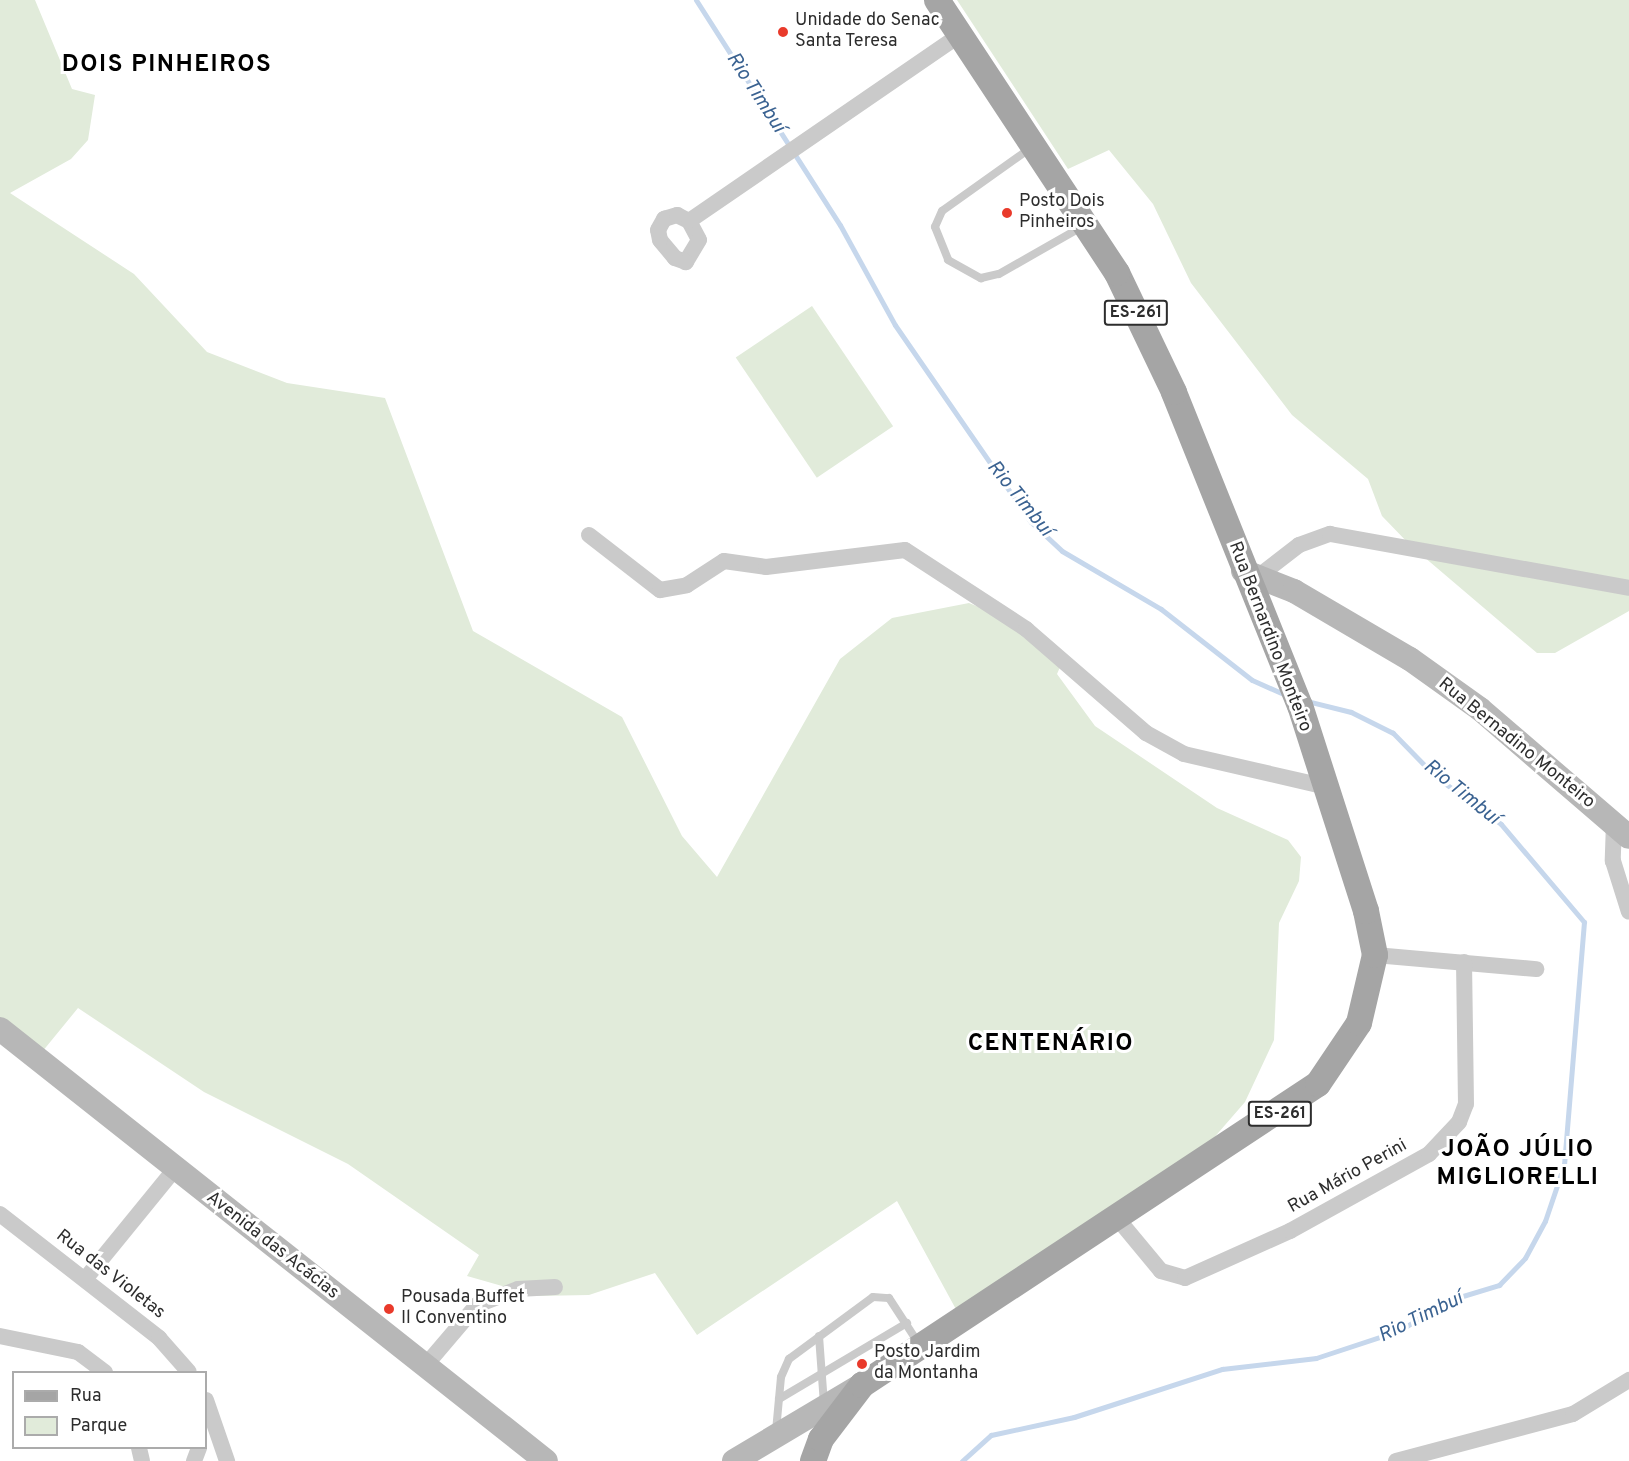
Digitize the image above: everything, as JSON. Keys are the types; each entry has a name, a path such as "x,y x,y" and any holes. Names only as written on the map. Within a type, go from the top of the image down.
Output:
{"main road":[{"name":"Rua Bernardino Monteiro","path":"937,0 958,36 1035,146 1118,273 1174,392 1251,573 1300,706 1323,786 1366,911 1375,954 1359,1023 1318,1084 1117,1218"},
{"name":"ES-261","path":"813,1461 821,1438 862,1385 1117,1218"}],"street":[{"path":"688,221 797,144 958,36"},
{"path":"1251,573 1299,545 1330,534 1629,588"},
{"path":"589,535 660,590 687,585 724,561 766,567 862,558 893,549 916,557 1026,629 1146,733 1184,754 1323,786"},
{"name":"Rua Bernadino Monteiro","path":"1251,573 1410,659 1480,709 1621,830 1614,861 1629,912"},
{"path":"1375,954 1536,969"},
{"name":"Rua Mário Perini","path":"1117,1218 1161,1271 1185,1278 1290,1231 1429,1154 1459,1122 1466,1104 1464,962"},
{"name":"Avenida das Acácias","path":"0,1029 174,1170 546,1461"},
{"path":"86,1278 174,1170"},
{"name":"Rua das Violetas","path":"0,1214 86,1278 159,1338 188,1371"},
{"path":"424,1366 477,1305 518,1289 555,1287"},
{"path":"0,1336 78,1352 104,1371"},
{"path":"1396,1461 1573,1414 1629,1380"},
{"path":"734,1461 768,1448 824,1408 862,1385"},
{"path":"208,1414 227,1461"}],"lane":[{"path":"1035,146 942,211 935,227 948,260 981,278 999,274 1086,225"},
{"path":"768,1448 784,1367 819,1336 882,1294 907,1323 921,1347"},
{"path":"779,1399 823,1375 907,1323"},
{"path":"819,1336 824,1408"}],"green space":[{"path":"0,0 35,0 72,89 95,95 88,140 71,159 10,193 134,274 207,352 287,383 385,398 473,631 622,717 682,836 717,877 840,659 892,618 969,603 1017,623 1064,658 1057,674 1095,726 1217,808 1288,840 1301,857 1299,881 1279,923 1274,1040 1245,1102 1186,1170 958,1313 897,1201 697,1335 655,1273 589,1295 537,1296 467,1276 479,1255 348,1164 204,1092 78,1008 42,1052 0,1019"},
{"path":"957,0 1629,0 1629,611 1555,653 1537,653 1410,545 1382,516 1368,479 1292,415 1191,283 1153,204 1109,150 1068,169"},
{"path":"812,306 893,426 817,478 736,357"}],"waterway":[{"name":"Rio Timbuí","path":"696,0 840,225 895,325 1031,522 1062,551 1161,609 1252,680 1286,695"},
{"name":"Rio Timbuí","path":"962,1461 991,1435 1074,1417 1222,1369 1316,1358 1401,1330 1443,1302 1499,1285 1525,1258 1545,1221 1564,1165 1584,922 1501,824 1436,777 1393,733 1351,712 1307,701"}],"place":[{"name":"Unidade do Senac Santa Teresa","path":"783,32"},
{"name":"Posto Dois Pinheiros","path":"1007,213"},
{"name":"Pousada Buffet Il Conventino","path":"389,1309"},
{"name":"Posto Jardim da Montanha","path":"862,1364"}],"district":[{"name":"DOIS PINHEIROS","path":"167,66"},
{"name":"CENTENÁRIO","path":"1051,1045"},
{"name":"JOÃO JÚLIO MIGLIORELLI","path":"1518,1165"}]}
